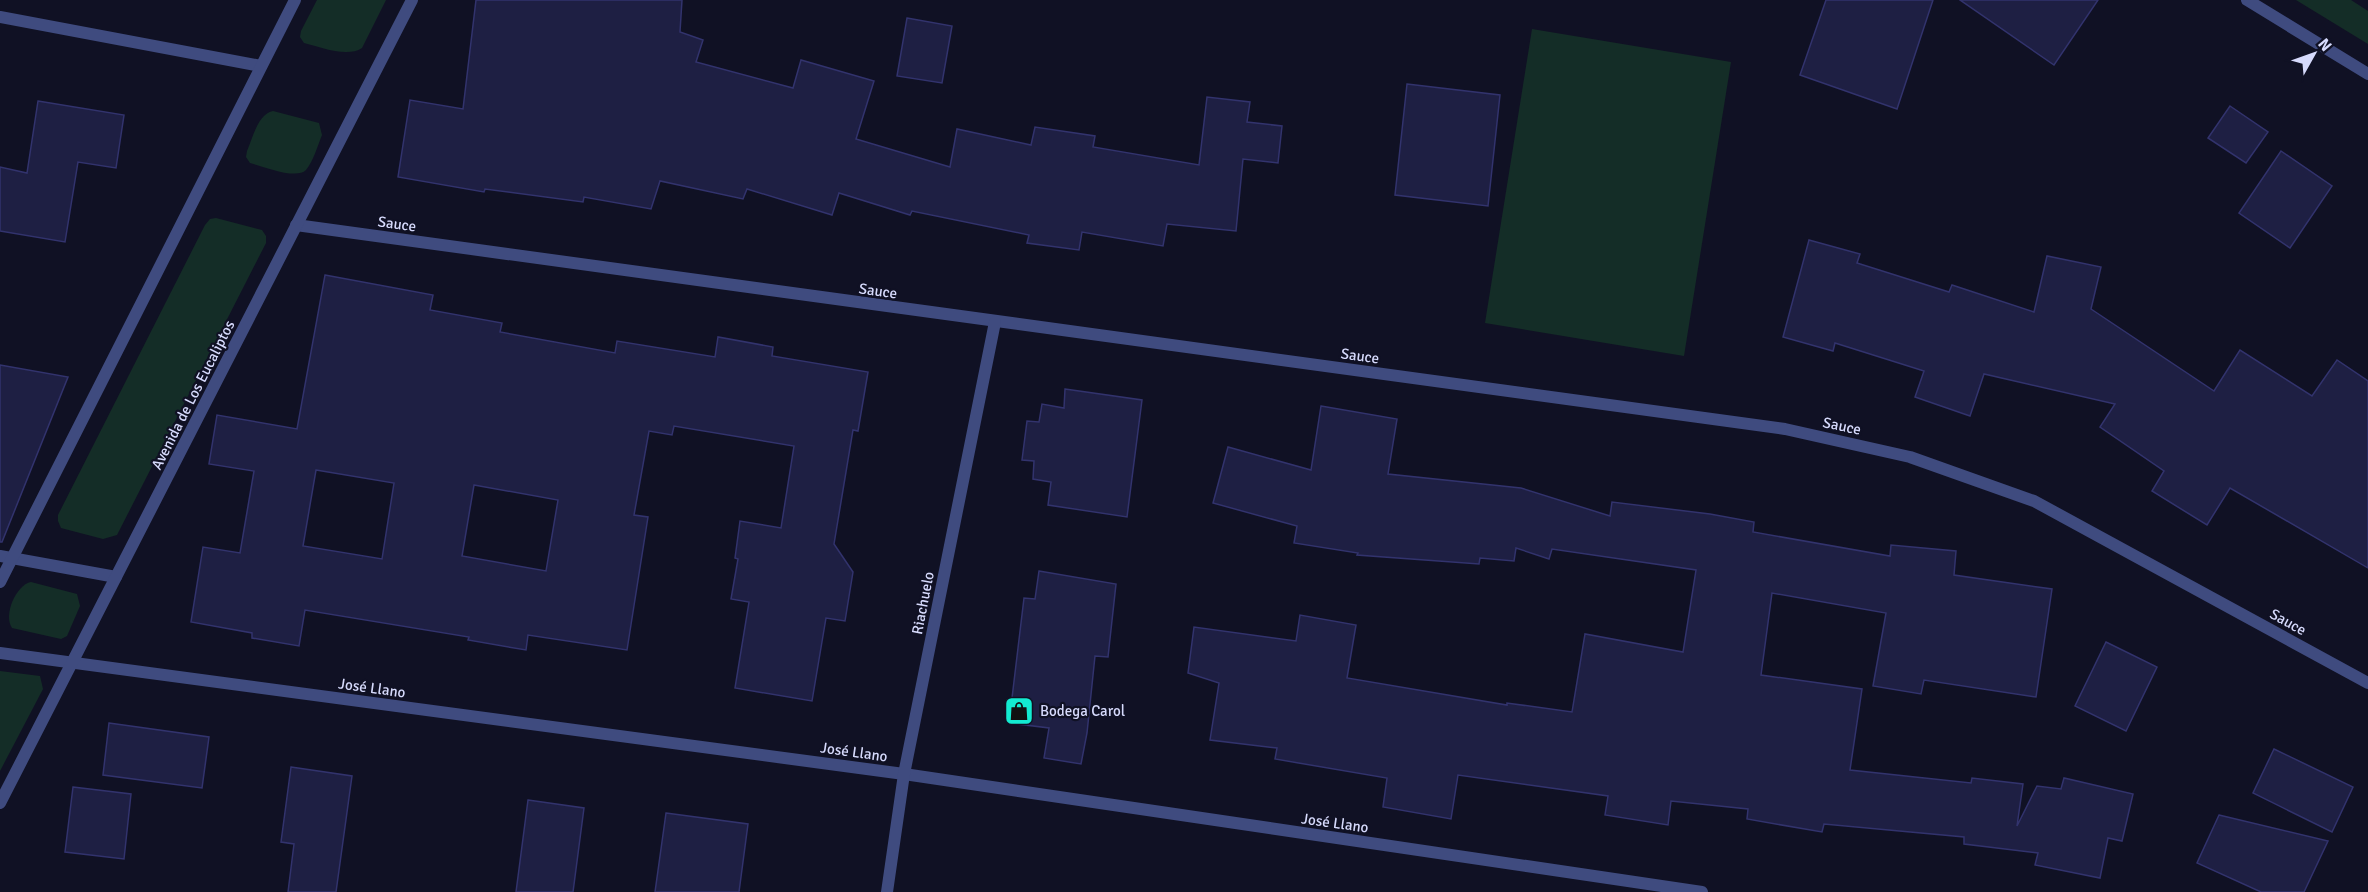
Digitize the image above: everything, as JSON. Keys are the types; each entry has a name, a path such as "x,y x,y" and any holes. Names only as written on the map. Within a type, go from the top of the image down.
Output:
{"street":[{"path":"0,582 6,557 295,0"},
{"name":"Avenida de Los Eucaliptos","path":"0,803 412,0"},
{"path":"2247,0 2368,74"},
{"path":"0,17 261,66"},
{"name":"Sauce","path":"296,225 1785,429 1910,457 2034,501 2368,683"},
{"name":"Riachuelo","path":"887,892 904,774 995,322"},
{"path":"6,557 117,577"},
{"name":"José Llano","path":"0,653 904,774 1702,892"}],"green space":[{"path":"317,0 386,0 362,48 356,51 341,52 304,43 300,37"},
{"path":"2296,0 2351,0 2368,11 2368,44"},
{"path":"1532,29 1731,62 1684,356 1485,323"},
{"path":"273,111 319,123 322,135 311,163 301,173 270,169 250,163 246,157 251,139 260,121"},
{"path":"216,218 262,230 266,236 266,243 117,535 103,539 61,528 58,515 205,225 210,219"},
{"path":"31,582 77,594 80,606 67,636 61,639 12,628 9,616 12,601 20,589"},
{"path":"0,671 40,676 43,689 0,771"}],"building":[{"path":"476,0 682,0 680,32 703,40 696,62 793,88 801,60 874,81 856,139 950,167 957,129 1031,145 1035,127 1095,136 1093,147 1199,165 1207,97 1250,102 1247,122 1282,126 1278,163 1243,159 1236,231 1167,224 1163,246 1082,232 1079,250 1027,243 1029,235 912,211 910,215 839,193 832,215 747,189 743,199 660,181 651,209 584,197 583,202 485,189 484,192 398,177 410,100 463,109"},
{"path":"1826,0 1933,0 1897,109 1800,75"},
{"path":"1960,0 2098,0 2054,65"},
{"path":"907,18 952,26 942,83 897,76"},
{"path":"1407,84 1500,95 1488,206 1395,195"},
{"path":"38,101 124,115 116,168 78,162 65,242 0,231 0,167 27,173"},
{"path":"2230,106 2268,132 2246,163 2208,138"},
{"path":"2281,151 2332,186 2290,248 2239,213"},
{"path":"1809,240 1860,254 1857,263 1949,292 1952,285 2034,312 2047,256 2101,267 2091,309 2214,391 2240,350 2312,396 2337,360 2368,381 2368,568 2230,488 2207,525 2152,491 2164,471 2100,427 2115,404 1984,374 1970,416 1915,397 1924,371 1835,343 1833,351 1783,337"},
{"path":"325,275 433,295 430,310 502,323 500,332 615,353 617,341 715,357 718,337 773,347 772,356 868,372 858,431 853,430 834,544 853,572 845,621 826,618 812,701 735,688 749,602 731,599 738,559 735,558 740,521 781,528 794,446 674,426 672,435 649,431 634,515 648,517 627,650 528,635 526,650 468,640 469,637 305,610 299,646 252,638 252,633 191,622 203,547 240,553 254,471 209,464 217,415 297,429","holes":["316,470 394,483 382,559 303,546","474,485 558,500 546,571 462,556"]},
{"path":"0,365 68,377 2,542 0,542"},
{"path":"1065,389 1142,400 1127,517 1048,505 1051,482 1033,479 1034,461 1022,460 1027,421 1039,422 1042,404 1064,408"},
{"path":"1321,406 1397,419 1388,474 1521,488 1610,516 1612,502 1710,514 1754,522 1753,532 1890,556 1891,545 1956,551 1954,575 2052,589 2036,697 1924,680 1921,694 1873,686 1886,613 1772,593 1761,675 1862,689 1850,770 1971,783 1972,778 2023,784 2017,826 2037,786 2061,789 2064,778 2133,794 2122,841 2108,838 2100,878 2035,865 2038,853 1964,844 1964,837 1824,824 1822,832 1747,819 1748,809 1671,801 1668,825 1605,815 1608,796 1458,775 1451,819 1383,807 1387,778 1275,759 1277,748 1210,740 1219,683 1188,673 1194,627 1296,641 1300,615 1356,625 1347,678 1507,705 1507,703 1572,712 1585,634 1683,652 1696,570 1552,549 1549,559 1516,548 1514,561 1480,558 1479,564 1357,555 1358,553 1294,543 1297,526 1213,503 1228,447 1311,470"},
{"path":"1039,571 1116,584 1108,657 1095,656 1087,733 1081,764 1044,758 1049,728 1009,723 1024,598 1035,599"},
{"path":"2106,642 2157,667 2126,731 2075,706"},
{"path":"109,723 209,737 202,788 103,775"},
{"path":"2274,749 2353,787 2332,832 2253,793"},
{"path":"291,767 352,776 336,892 288,892 294,844 281,842"},
{"path":"73,787 131,794 124,859 65,852"},
{"path":"528,800 584,808 573,892 516,892"},
{"path":"666,813 748,824 739,892 655,892"},
{"path":"2219,815 2328,841 2304,892 2261,892 2197,863"}],"place":[{"name":"Bodega Carol","path":"1019,711"}]}
